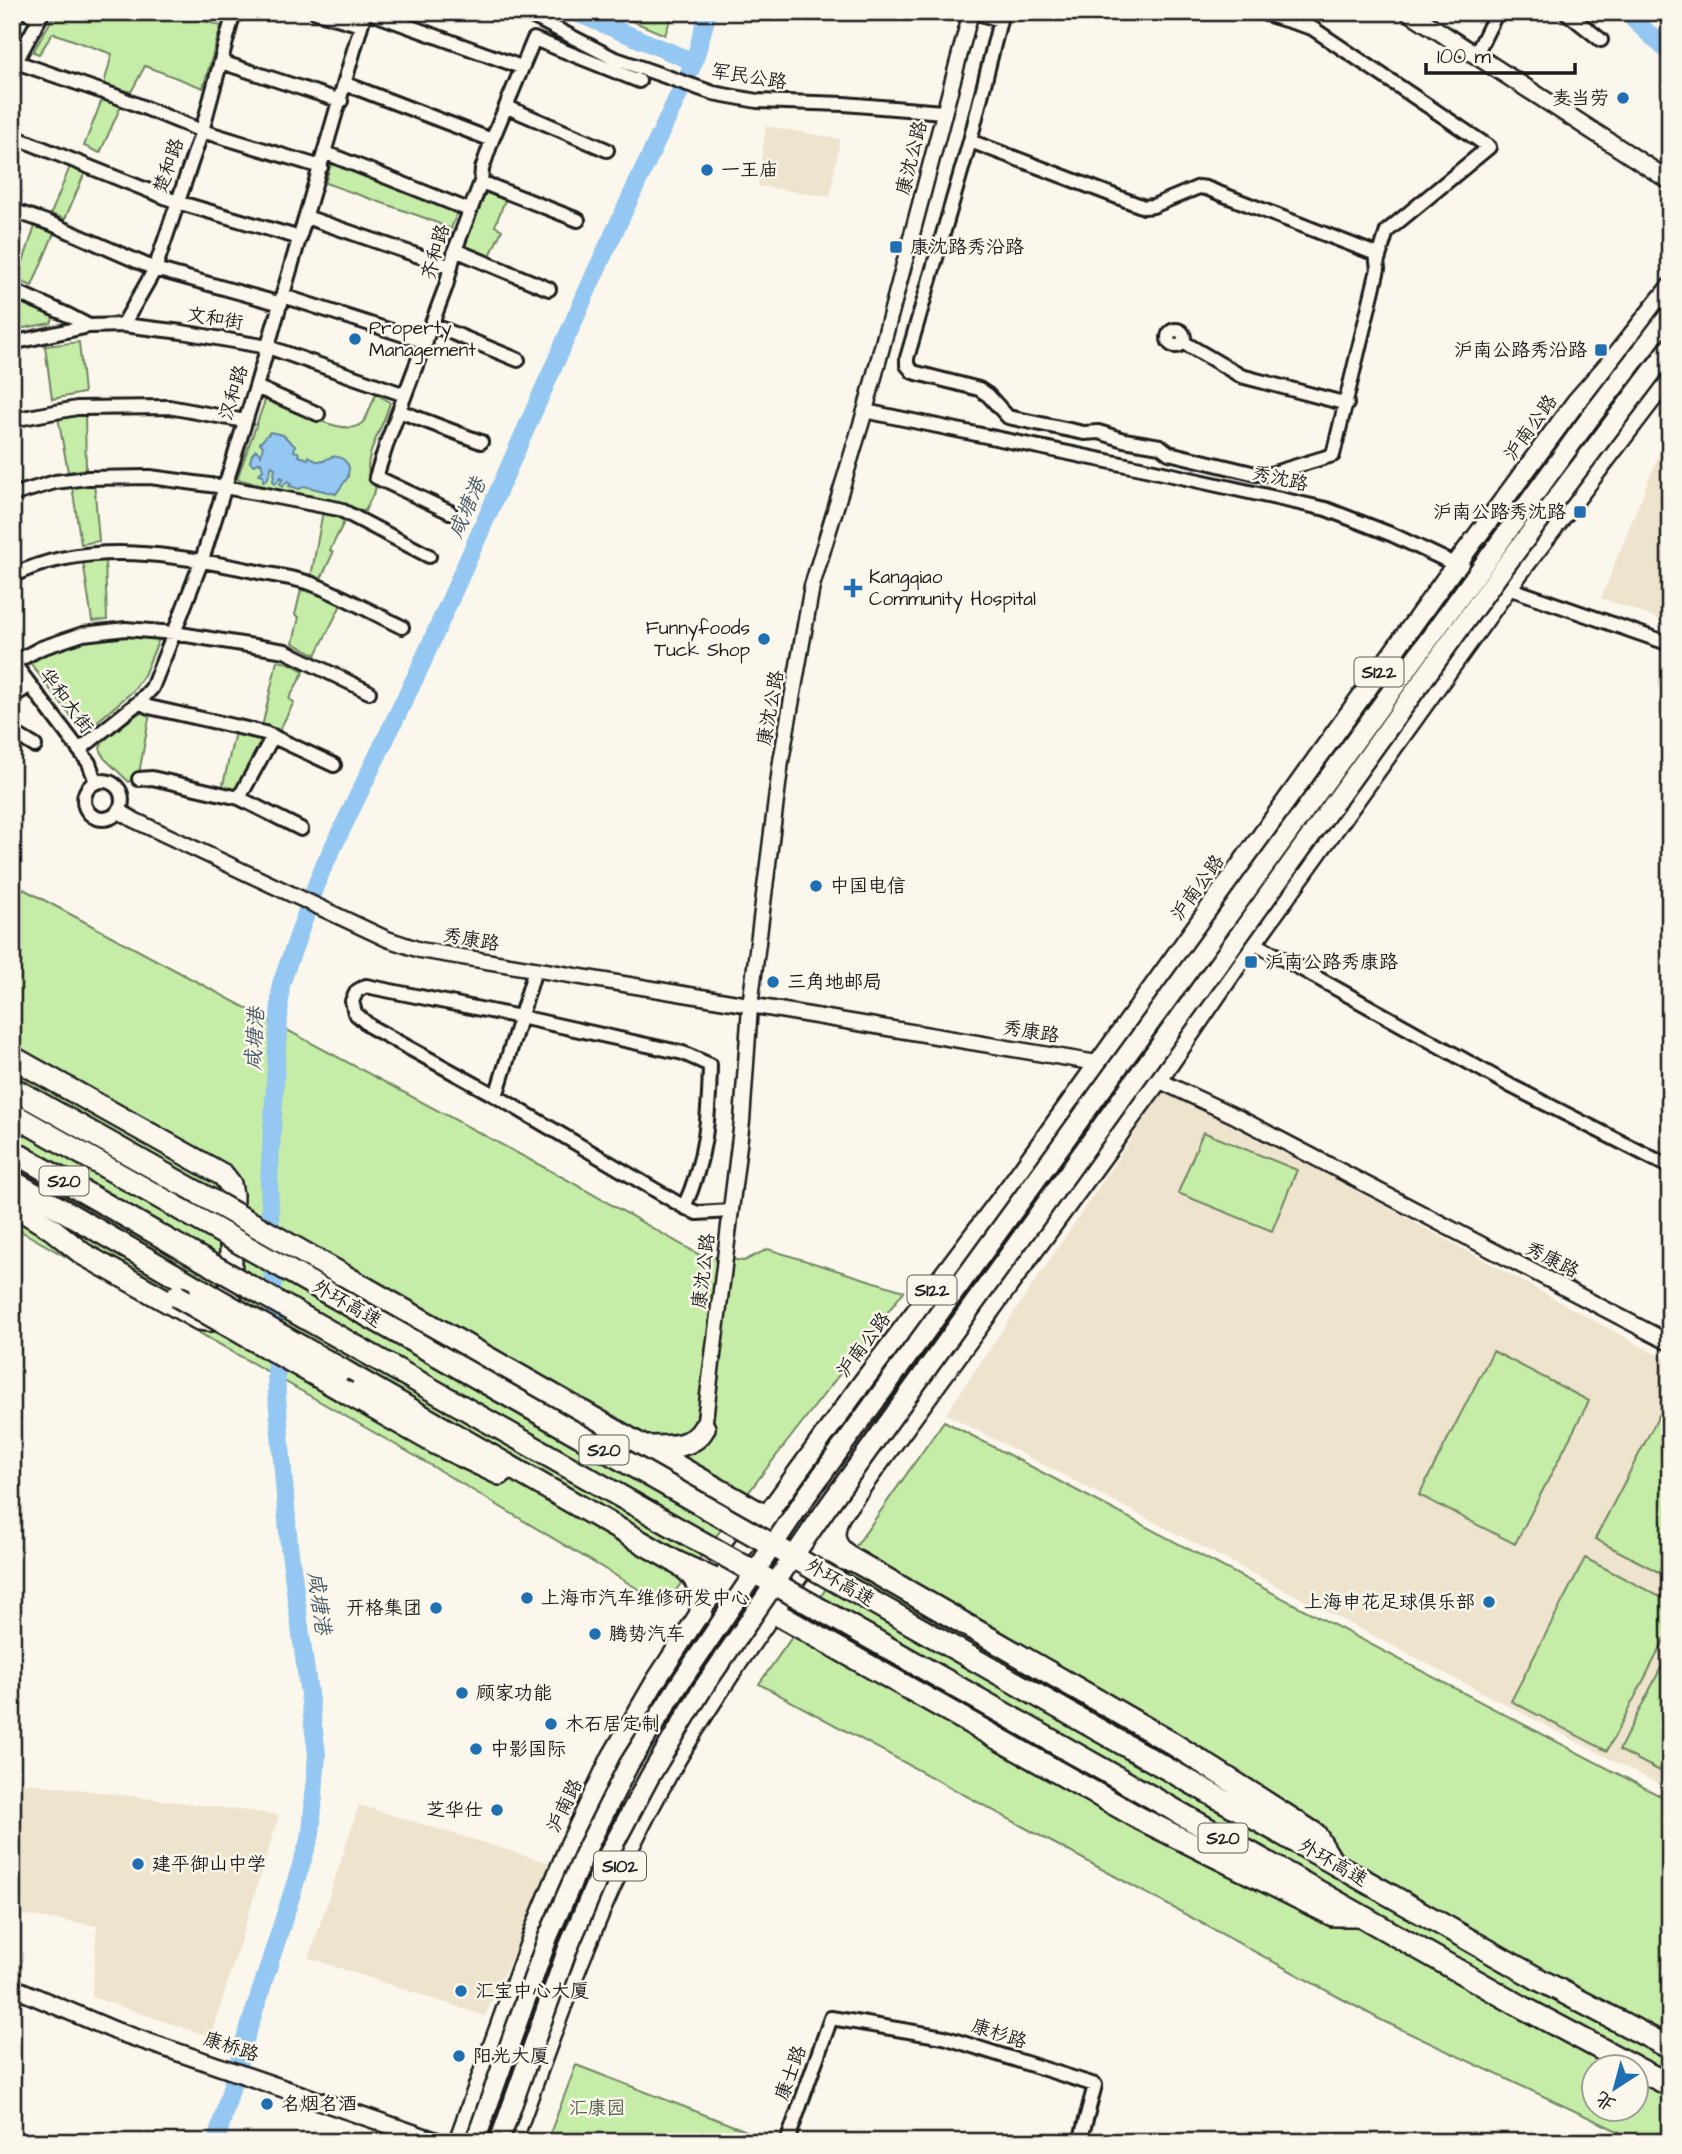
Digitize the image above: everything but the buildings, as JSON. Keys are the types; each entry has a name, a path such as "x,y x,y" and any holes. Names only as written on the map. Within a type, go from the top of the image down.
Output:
{"highway":[{"path":"12,1057 223,1175 230,1184 232,1195 230,1306 225,1316 212,1322 199,1320 83,1254 52,1229 16,1191"},
{"path":"12,1065 127,1142 150,1166"},
{"path":"12,1088 765,1516 822,1542 1133,1721 1315,1834 1332,1862"},
{"name":"外环高速","path":"12,1114 1540,1980 1670,2048"},
{"name":"外环高速","path":"12,1152 1359,1915 1607,2052"},
{"path":"16,1191 81,1241"},
{"path":"16,1191 201,1290 676,1562 720,1582 1198,1850 1334,1915 1359,1915"},
{"path":"52,1229 81,1241 347,1393 480,1465 507,1477 543,1485"},
{"path":"644,1447 684,1444 701,1435 705,1428"},
{"path":"837,1520 833,1537 835,1544 852,1560"},
{"path":"676,1562 780,1553 822,1542"},
{"path":"720,1582 740,1574 808,1562 836,1558 852,1560"},
{"path":"676,1562 691,1573 701,1589 701,1612"},
{"name":"外环高速","path":"1650,2075 1670,2085"}],"main road":[{"path":"1409,12 1670,181"},
{"name":"沪南公路","path":"765,1516 1012,1184 1455,566 1576,402 1670,288"},
{"path":"475,2142 548,1937 587,1846 629,1764 682,1680 815,1484 1582,429 1670,314"},
{"path":"499,2142 568,1948 607,1857 650,1776 703,1688 834,1497 1502,570 1670,348"},
{"name":"S122","path":"822,1542 1158,1080 1253,942 1507,588 1670,375"},
{"name":"沪南路","path":"458,2142 535,1929 570,1844 612,1756 655,1682 765,1516"},
{"name":"S102","path":"512,2142 583,1949 620,1866 662,1784 715,1697 822,1542"},
{"name":"康桥路","path":"12,1987 80,2017 439,2142"}],"street":[{"path":"25,12 42,15 14,65 118,97 202,131 321,167"},
{"name":"楚和路","path":"124,325 155,269 202,131 234,12"},
{"path":"316,12 361,25"},
{"path":"367,12 521,67"},
{"name":"汉和路","path":"79,750 139,702 152,688 174,633 202,560 225,487 367,12"},
{"name":"军民公路","path":"524,12 613,58 713,93 757,102 844,104 943,112"},
{"path":"972,12 1001,16 970,141 907,358 912,372 979,389 1008,417 1091,435 1099,432 1124,440 1160,446 1169,453 1256,474 1270,474 1333,455 1387,231 1489,147 1312,27 1259,12"},
{"name":"康沈公路","path":"705,1428 742,1121 750,1006 781,761 812,586 865,411 943,112 972,12"},
{"path":"1476,54 1496,12"},
{"path":"1566,12 1601,40"},
{"name":"齐和路","path":"450,512 376,477 433,326 455,250 481,182 482,169 521,67 534,39 639,81"},
{"path":"220,62 341,101"},
{"path":"345,83 492,140"},
{"path":"507,107 607,150"},
{"path":"12,136 177,202 300,238"},
{"path":"970,141 1144,207 1153,206 1199,187 1206,188 1364,248 1376,254 1378,260"},
{"path":"326,153 469,210"},
{"path":"481,182 578,220"},
{"path":"12,210 52,224 155,269 282,300 426,342"},
{"path":"306,216 451,267"},
{"path":"455,250 548,289"},
{"path":"12,290 68,314 89,327"},
{"name":"文和街","path":"12,343 89,327 124,325 268,347 405,395"},
{"path":"433,326 518,360"},
{"path":"1184,342 1241,376 1347,404"},
{"path":"256,387 318,414"},
{"path":"12,420 77,408 169,407 245,421"},
{"path":"399,411 481,442"},
{"name":"秀沈路","path":"865,411 1326,509 1393,535 1507,588 1670,644"},
{"path":"1119,463 1124,440"},
{"path":"1136,467 1141,443"},
{"path":"12,495 55,482 88,478 150,477 225,487 339,509 429,556"},
{"path":"12,576 40,565 104,554 148,552 202,560 313,584 402,627"},
{"path":"13,662 41,648 83,634 126,629 174,633 285,651 369,691"},
{"name":"华和大街","path":"13,662 89,763 96,782"},
{"path":"12,697 29,686"},
{"path":"139,702 149,707 273,736 334,765"},
{"path":"12,733 35,746"},
{"path":"239,798 273,736"},
{"path":"139,779 152,778 239,798 301,829"},
{"path":"107,781 119,788 122,804 119,811 114,816 102,819 88,811 85,795 89,787 96,782 107,781"},
{"name":"秀康路","path":"119,811 387,939 420,950 1097,1063 1158,1080 1237,1117 1670,1343"},
{"path":"1253,942 1511,1086 1670,1167"},
{"path":"496,1096 535,970"},
{"path":"684,1207 696,1181 709,1121 710,1065 683,1053 521,1017 366,986 357,991 352,1001 355,1013 371,1027 496,1096 684,1207 697,1213 731,1211"},
{"name":"康士路","path":"787,2142 831,2018"},
{"name":"康杉路","path":"831,2018 944,2037 1095,2085 1080,2142"}],"shaded area":[{"path":"766,126 840,139 830,197 758,186"},
{"path":"1670,427 1670,623 1601,598"},
{"name":"上海申花足球俱乐部","path":"1164,1090 1374,1200 1670,1362 1670,1790 946,1414"},
{"name":"建平御山中学","path":"12,1781 279,1815 211,2037 92,1997 97,1926 12,1913"},
{"path":"359,1805 553,1864 485,2016 309,1958"}],"green space":[{"path":"56,12 176,12 221,26 203,88 145,66 131,92 104,84 112,54 53,33 39,54 33,52"},
{"path":"611,12 673,12 665,35"},
{"path":"103,97 121,106 100,153 84,146"},
{"path":"71,164 86,170 65,219 51,214"},
{"path":"331,164 458,210 451,229 325,183"},
{"path":"486,192 505,200 495,226 502,230 489,258 467,249 465,242"},
{"path":"35,226 54,233 32,286 17,280"},
{"path":"12,297 52,312 54,317 51,323 12,330"},
{"path":"79,342 84,393 52,399 45,346"},
{"path":"376,394 390,402 369,457 370,478 376,488 365,511 237,479 267,395 315,419 343,427 354,427 364,420"},
{"path":"85,415 86,469 68,472 58,417"},
{"path":"94,482 99,541 81,544 72,486"},
{"path":"323,511 338,513 346,518 330,550 333,553 320,581 311,577"},
{"path":"105,558 107,620 92,621 83,561"},
{"path":"301,590 317,593 341,605 316,655 293,643 299,617 295,615"},
{"path":"129,634 159,639 144,675 133,691 92,726 78,726 28,660 83,638"},
{"path":"277,661 289,663 304,671 289,699 294,702 278,733 262,727"},
{"path":"139,713 150,713 139,774 129,782 104,758 100,748 103,741"},
{"path":"235,732 265,740 234,791 222,789"},
{"path":"12,883 564,1178 700,1255 744,1261 768,1249 904,1291 665,1605 410,1453 12,1226"},
{"path":"1203,1132 1297,1170 1272,1231 1178,1193"},
{"path":"1493,1351 1589,1401 1515,1544 1419,1495"},
{"path":"1670,1396 1670,1578 1595,1539"},
{"path":"944,1421 1670,1801 1670,2142 1641,2142 1598,2122 1650,2122 1650,2052 1580,2052 1580,2113 1381,2020 759,1684"},
{"path":"1585,1558 1670,1602 1670,1629 1607,1751 1511,1701"},
{"path":"1670,1650 1670,1776 1619,1750"},
{"name":"汇康园","path":"576,2065 765,2138 763,2142 556,2142 548,2139"}],"water":[{"path":"270,432 283,435 295,446 294,451 298,452 299,456 308,459 309,456 316,461 335,456 344,460 349,467 348,477 336,494 304,486 300,489 289,486 291,484 288,481 282,487 281,477 275,484 275,468 272,466 267,480 263,481 263,475 259,474 263,470 261,462 254,465 250,462 256,450 261,455 263,446 260,443"}],"waterway":[{"path":"574,12 694,62"},
{"name":"咸塘港","path":"216,2142 243,2046 311,1834 317,1754 289,1545 277,1396 269,1182 281,984 321,872 418,672 596,271 694,62 708,12"},
{"path":"1629,12 1634,20 1670,53"}],"place":[{"name":"麦当劳","path":"1623,98"},
{"name":"一王庙","path":"707,170"},
{"name":"康沈路秀沿路","path":"896,247"},
{"name":"Property Management","path":"355,339"},
{"name":"沪南公路秀沿路","path":"1601,350"},
{"name":"沪南公路秀沈路","path":"1580,512"},
{"name":"Kangqiao Community Hospital","path":"853,588"},
{"name":"Funnyfoods Tuck Shop","path":"764,639"},
{"name":"中国电信","path":"816,886"},
{"name":"沪南公路秀康路","path":"1251,962"},
{"name":"三角地邮局","path":"773,982"},
{"name":"上海市汽车维修研发中心","path":"527,1598"},
{"name":"上海申花足球俱乐部","path":"1489,1602"},
{"name":"开格集团","path":"436,1608"},
{"name":"腾势汽车","path":"595,1634"},
{"name":"顾家功能","path":"462,1693"},
{"name":"木石居定制","path":"551,1724"},
{"name":"中影国际","path":"476,1749"},
{"name":"芝华仕","path":"497,1810"},
{"name":"建平御山中学","path":"138,1864"},
{"name":"汇宝中心大厦","path":"461,1991"},
{"name":"阳光大厦","path":"459,2056"},
{"name":"名烟名酒","path":"267,2104"}]}
